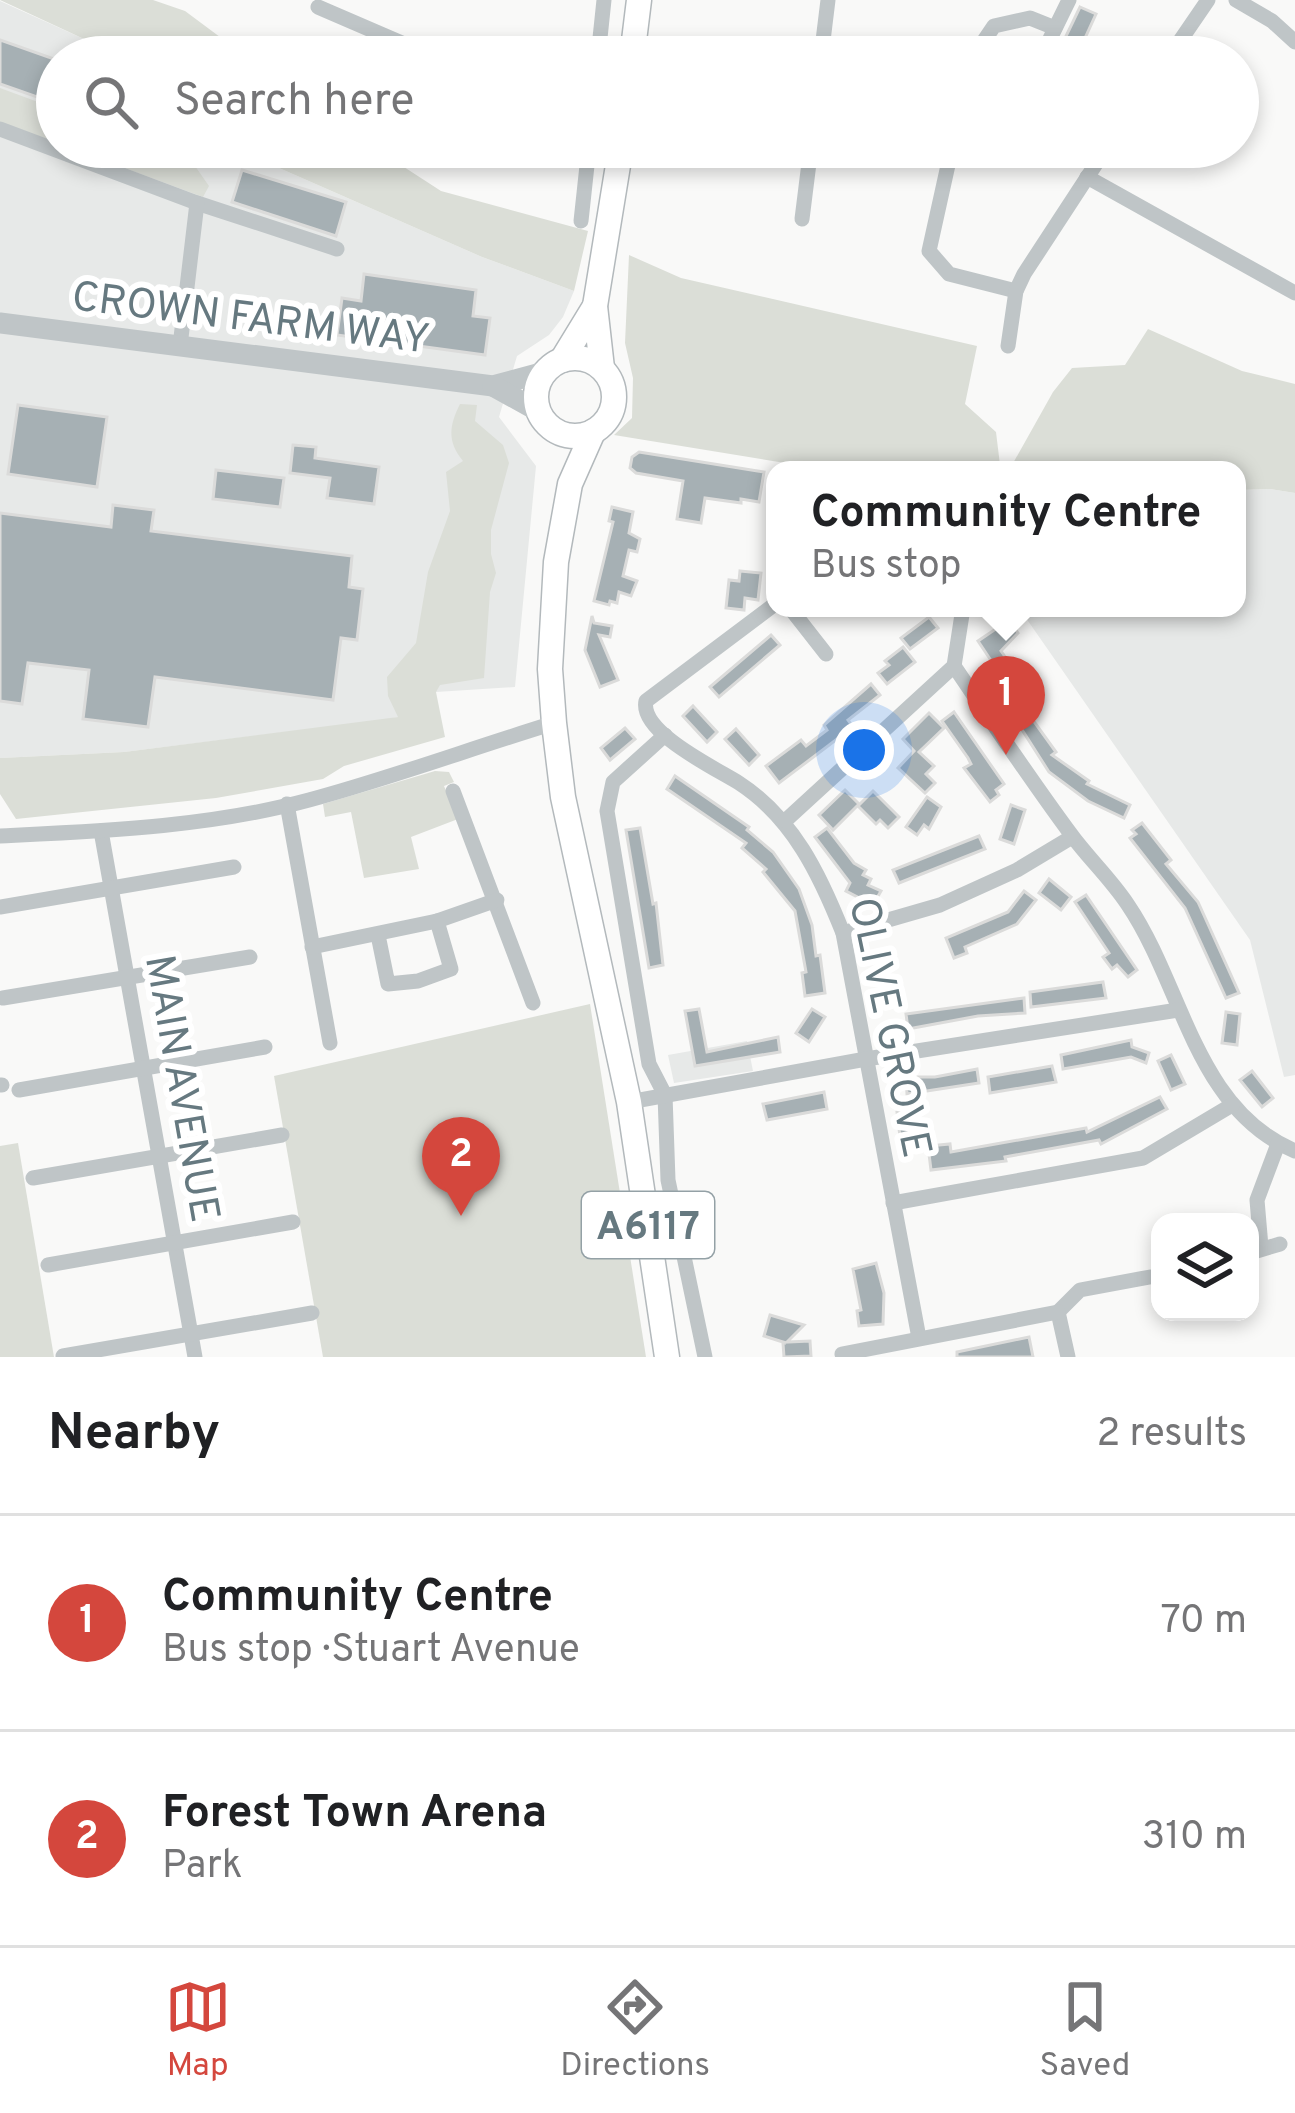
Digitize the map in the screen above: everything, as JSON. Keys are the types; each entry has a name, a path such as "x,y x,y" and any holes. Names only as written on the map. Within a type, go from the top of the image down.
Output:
{"main road":[{"path":"635,36 639,0"},
{"name":"A6117","path":"618,168 595,306 602,368 613,387 613,408 592,432 570,484 556,562 550,669 563,797 629,1102 668,1357"},
{"name":"A6117","path":"570,484 557,431 540,412 537,391 595,306"},
{"path":"554,366 583,359 602,368"},
{"path":"557,431 575,436 592,432"}],"street":[{"path":"600,36 604,0"},
{"path":"824,36 828,0"},
{"path":"1051,36 1069,0"},
{"path":"1183,36 1208,0"},
{"path":"1236,0 1272,21 1295,42"},
{"path":"318,7 385,36"},
{"path":"987,36 994,26 1030,19 1055,28"},
{"path":"0,129 36,143"},
{"path":"104,168 338,249"},
{"path":"580,221 586,168"},
{"path":"802,218 808,168"},
{"path":"947,168 929,251 949,274 1016,291"},
{"path":"1008,346 1016,291 1093,168"},
{"path":"1087,177 1295,292"},
{"path":"180,346 197,203"},
{"name":"CROWN FARM WAY","path":"0,322 493,386 540,412"},
{"name":"CROWN FARM WAY","path":"493,386 554,366"},
{"path":"705,1357 668,1180 664,1095 649,1064 607,812 613,782 665,735 646,718 646,701 766,611"},
{"path":"797,617 826,654"},
{"path":"784,821 954,666 962,617"},
{"path":"954,666 1072,837 1139,922 1178,1010 1232,1105 1252,1127 1295,1151"},
{"path":"0,836 101,831 286,804 554,724"},
{"name":"OLIVE GROVE","path":"665,735 742,785 784,821 821,878 843,933 919,1338"},
{"path":"453,791 533,1003"},
{"path":"286,804 330,1043"},
{"name":"MAIN AVENUE","path":"101,831 195,1357"},
{"path":"843,933 940,905 1017,870 1072,837"},
{"path":"0,907 234,867"},
{"path":"313,947 437,921 497,900"},
{"path":"379,935 388,984 418,981 451,969 437,921"},
{"path":"3,998 250,956"},
{"path":"629,1102 1178,1010"},
{"path":"7,1087 265,1047"},
{"path":"893,1203 1143,1159 1232,1105"},
{"path":"34,1178 282,1135"},
{"path":"1256,1213 1278,1144"},
{"path":"49,1265 293,1222"},
{"path":"1259,1249 1280,1244"},
{"path":"842,1354 1058,1312 1080,1290 1150,1277"},
{"path":"1058,1312 1068,1357"},
{"path":"64,1356 312,1313"}],"shaded area":[{"path":"0,0 153,0 185,11 219,36 78,36"},
{"path":"0,1 77,36 36,36 36,168 279,168 482,257 574,291 549,335 517,356 499,417 536,466 515,687 436,692 398,717 384,720 124,752 0,758"},
{"path":"0,88 36,101 36,135 0,122"},
{"path":"125,168 196,168 209,186 203,197"},
{"path":"279,168 406,168 441,191 588,231 574,291 482,257"},
{"path":"629,255 681,278 977,346 965,404 996,432 1000,461 773,461 614,435 632,418 633,378 625,343"},
{"path":"1148,329 1242,371 1295,384 1295,493 1246,490 1246,461 1014,461 1072,368 1125,365"},
{"path":"460,404 477,405 475,421 503,445 509,463 491,530 496,573 490,592 484,678 440,685 436,692 445,737 344,766 323,779 216,798 16,819 0,794 0,758 124,752 398,717 388,696 387,677 416,643 428,572 450,511 446,472 463,461 451,434"},
{"path":"1246,490 1295,493 1295,1075 1284,1077 1250,940 1025,617 1246,617"},
{"path":"435,771 449,772 454,782 444,786 458,819 411,837 419,869 364,878 351,812 325,817 323,804"},
{"path":"590,1004 646,1357 323,1357 274,1076"},
{"path":"747,1041 753,1071 674,1083 668,1055"},
{"path":"18,1143 54,1357 0,1357 0,1146"}],"building":[{"path":"1080,7 1096,14 1086,36 1066,36"},
{"path":"0,40 36,53 36,97 0,84"},
{"path":"242,170 346,202 336,236 232,202"},
{"path":"364,274 476,290 473,316 490,318 485,355 337,335 342,298 361,301"},
{"path":"18,405 107,417 97,487 8,474"},
{"path":"293,445 316,447 315,458 379,467 374,504 327,498 330,478 290,473"},
{"path":"639,452 764,472 759,502 705,498 701,523 677,519 683,481 636,473 630,468 632,457"},
{"path":"216,470 284,478 280,507 213,499"},
{"path":"113,505 154,510 151,531 352,556 349,587 363,589 357,640 341,638 333,700 155,677 148,727 83,719 89,670 28,663 22,704 0,701 0,513 111,527"},
{"path":"612,507 633,512 629,533 640,539 637,552 629,550 623,576 637,581 631,596 619,592 617,603 610,601 609,605 594,601 613,522 609,521"},
{"path":"740,571 761,573 758,600 745,598 744,610 726,608 729,580 739,581"},
{"path":"592,616 594,623 612,626 610,637 599,635 618,680 600,687 585,650"},
{"path":"929,617 938,628 910,649 901,638"},
{"path":"1009,620 1018,633 1001,651 1020,678 1008,686 978,641"},
{"path":"771,635 780,645 719,697 710,687"},
{"path":"903,647 915,662 887,684 878,673"},
{"path":"871,684 880,695 848,720 853,727 779,783 766,766 801,740 806,746 827,730 824,725"},
{"path":"1020,689 1028,701 1022,705 1056,752 1052,755 1087,784 1130,805 1124,818 1088,801 1049,772 1003,700"},
{"path":"693,706 717,732 707,742 683,716"},
{"path":"954,712 1004,784 990,802 964,768 971,764 942,721"},
{"path":"929,713 944,728 919,752 934,766 926,774 935,783 925,793 898,768 914,751 903,739"},
{"path":"625,728 635,739 610,760 601,748"},
{"path":"736,729 759,755 749,765 725,739"},
{"path":"675,776 749,827 799,889 812,925 816,956 820,955 825,993 805,996 802,973 806,972 795,911 763,872 766,869 742,848 746,843 667,789"},
{"path":"845,790 859,804 833,830 819,815"},
{"path":"873,791 899,817 888,828 880,820 876,824 858,806"},
{"path":"927,797 941,807 929,829 924,825 917,835 906,827"},
{"path":"1011,805 1025,810 1014,844 1000,839"},
{"path":"1142,823 1171,860 1166,864 1198,902 1239,993 1226,998 1185,908 1130,838"},
{"path":"640,828 663,965 649,968 626,830"},
{"path":"827,828 854,863 866,870 863,875 871,879 868,885 881,891 873,905 846,891 850,883 815,837"},
{"path":"979,836 985,849 899,883 893,870"},
{"path":"1049,879 1071,897 1061,910 1039,893"},
{"path":"1024,891 1036,900 1017,924 965,947 967,953 954,958 946,938 1008,912"},
{"path":"1086,895 1137,970 1128,977 1117,965 1112,969 1103,957 1109,953 1075,902"},
{"path":"1103,982 1106,998 1031,1007 1030,992"},
{"path":"1024,998 1025,1013 908,1029 906,1014"},
{"path":"699,1009 707,1052 778,1037 780,1052 695,1066 685,1011"},
{"path":"812,1009 825,1017 809,1042 796,1033"},
{"path":"1226,1012 1240,1014 1237,1045 1222,1043"},
{"path":"1131,1040 1132,1047 1149,1053 1146,1063 1131,1057 1063,1069 1061,1055"},
{"path":"1171,1055 1185,1084 1171,1090 1158,1061"},
{"path":"1052,1066 1056,1082 990,1093 988,1077"},
{"path":"977,1069 979,1083 907,1094 906,1077"},
{"path":"1252,1071 1273,1098 1262,1107 1240,1080"},
{"path":"824,1092 827,1109 767,1120 763,1104"},
{"path":"1160,1097 1167,1109 1101,1144 1099,1140 1005,1157 1006,1161 931,1170 928,1146 950,1144 951,1152 1086,1128 1087,1132"},
{"path":"911,1110 915,1144 901,1145 897,1112"},
{"path":"876,1263 884,1293 883,1324 859,1326 857,1311 861,1310 853,1269"},
{"path":"770,1315 804,1325 787,1342 810,1341 811,1356 784,1357 786,1343 764,1336"},
{"path":"1029,1337 1033,1357 957,1357 957,1352"}],"place":[{"name":"Community Centre","path":"1006,755"},
{"name":"Forest Town Arena","path":"461,1216"}]}
